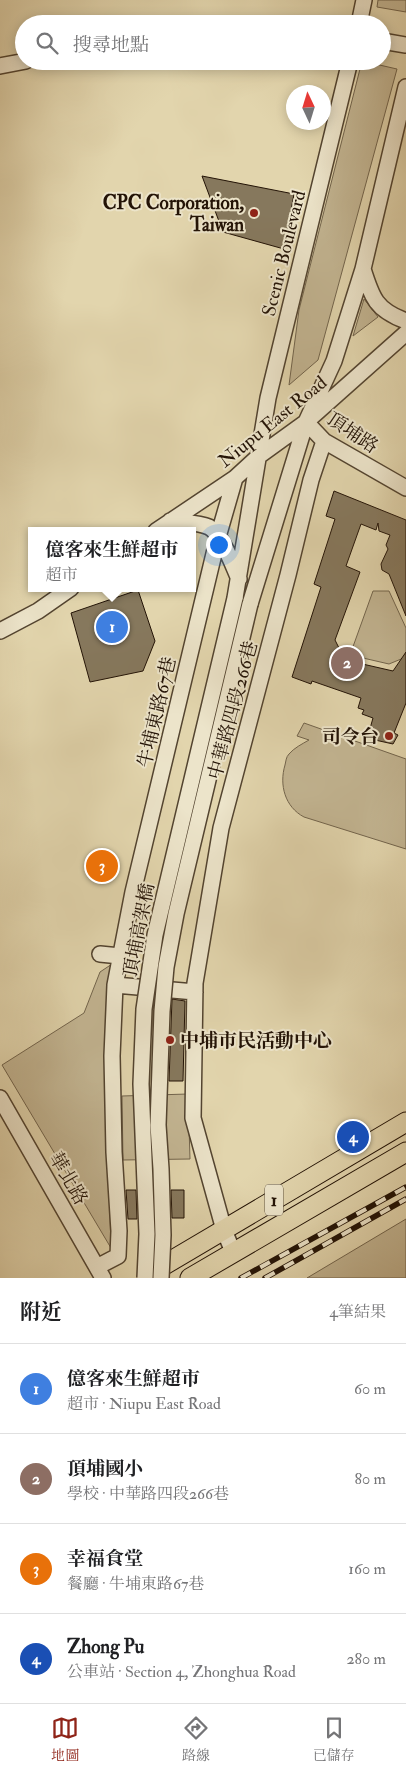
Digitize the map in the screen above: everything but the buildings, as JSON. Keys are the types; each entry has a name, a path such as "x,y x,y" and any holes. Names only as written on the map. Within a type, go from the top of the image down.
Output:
{"main road":[{"name":"1","path":"143,1278 406,1122"},
{"name":"1","path":"190,1278 406,1152"}],"street":[{"path":"361,15 364,0"},
{"path":"391,42 406,45"},
{"path":"0,66 15,63"},
{"name":"Scenic Boulevard","path":"239,580 268,398 348,70"},
{"path":"306,422 334,361 363,269 406,87"},
{"path":"363,269 378,305 392,316 406,321"},
{"name":"Niupu East Road","path":"162,527 234,478 259,456 306,422 406,333"},
{"name":"頂埔路","path":"306,422 324,441 406,488"},
{"name":"頂埔高架橋","path":"161,1278 162,1207 158,1125 162,1011 166,967 176,914 250,604 306,422"},
{"name":"中華路四段266巷","path":"233,1252 224,1230 193,1118 195,992 221,828 288,575 311,480 324,441"},
{"name":"牛埔東路67巷","path":"120,956 133,892 218,537 234,478"},
{"path":"170,521 200,524 211,528 218,537 239,580"},
{"name":"頂埔高架橋","path":"143,1278 147,1234 142,1084 144,1009 155,935 239,580"},
{"path":"0,632 65,592"},
{"path":"100,954 120,956 115,985 112,1056 114,1152 119,1231 118,1256 100,1272"},
{"path":"115,985 195,992"},
{"name":"華北路","path":"0,1098 100,1272"}],"shaded area":[{"path":"378,0 406,0 406,12 377,7"},
{"path":"391,68 397,69 318,360 289,385 299,310 360,70 391,70"},
{"path":"364,299 378,317 353,336"},
{"path":"373,591 389,591 406,628 406,657 389,664 350,655"},
{"path":"304,723 406,759 406,849 304,817 292,807 283,788 283,773 288,755 309,740 297,736"},
{"path":"112,964 106,1088 111,1248 2,1065 84,1013 100,972"},
{"path":"188,1094 190,1159 123,1160 122,1096"},
{"path":"406,1219 406,1278 307,1278"}],"railway":[{"path":"241,1278 406,1187"},
{"path":"265,1278 406,1199"}],"place":[{"name":"CPC Corporation, Taiwan","path":"254,213"},
{"name":"億客來生鮮超市","path":"112,627"},
{"name":"頂埔國小","path":"347,663"},
{"name":"司令台","path":"389,736"},
{"name":"幸福食堂","path":"102,866"},
{"name":"中埔市民活動中心","path":"170,1040"},
{"name":"Zhong Pu","path":"353,1137"}]}
